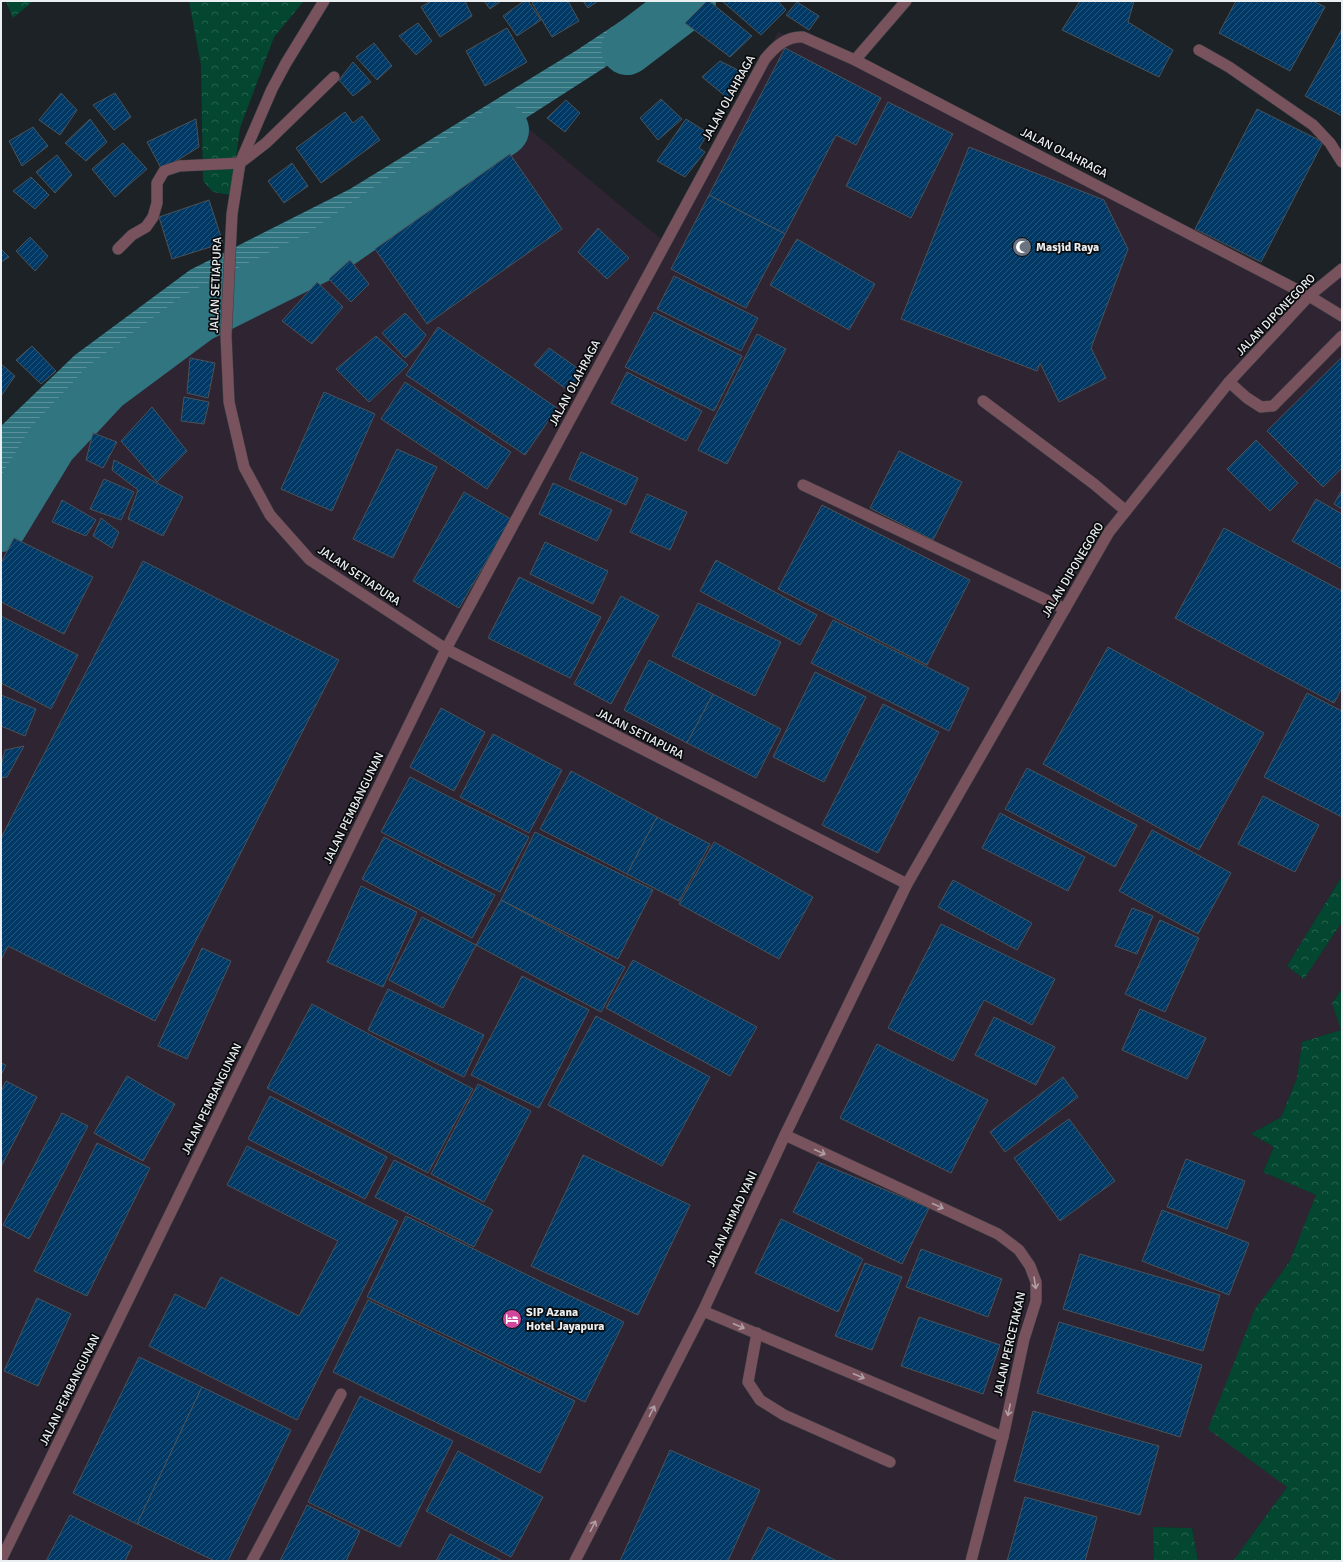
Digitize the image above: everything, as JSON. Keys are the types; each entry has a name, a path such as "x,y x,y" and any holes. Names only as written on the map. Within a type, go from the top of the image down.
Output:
{"street":[{"name":"JALAN SETIAPURA","path":"324,1 272,89 240,163 232,214 226,336 229,402 244,467 270,515 310,560 446,649 906,884"},
{"path":"855,60 906,1"},
{"name":"JALAN OLAHRAGA","path":"446,649 765,59 780,44 794,36 803,37 855,60 1310,296 1342,316"},
{"path":"1199,50 1229,67 1313,125 1330,143 1342,162"},
{"path":"118,249 132,234 146,227 153,217 157,203 157,183 164,171 179,166 240,163 266,143 334,77"},
{"name":"JALAN DIPONEGORO","path":"906,884 1109,532 1230,382 1310,296 1342,269"},
{"path":"1230,382 1247,398 1262,406 1273,406 1342,336"},
{"path":"983,401 1094,484 1126,511"},
{"path":"803,485 1065,609"},
{"name":"JALAN PEMBANGUNAN","path":"1,1560 446,649"},
{"name":"JALAN AHMAD YANI","path":"575,1561 703,1311 784,1135 906,884"},
{"name":"JALAN PERCETAKAN","path":"784,1135 998,1234 1019,1250 1030,1266 1036,1282 1036,1301 1024,1339 1003,1437 971,1561"},
{"path":"703,1311 1003,1437"},
{"path":"757,1333 748,1382 760,1400 784,1415 890,1462"},
{"path":"252,1561 341,1394"}],"shaded area":[{"path":"778,32 888,81 1305,290 1342,263 1342,876 1287,966 1304,979 1342,922 1342,989 1332,1003 1341,1030 1302,1042 1297,1078 1281,1117 1251,1134 1274,1147 1263,1172 1316,1195 1290,1261 1255,1309 1287,1487 1233,1561 1198,1561 1192,1528 1153,1527 1154,1561 1,1561 1,489 87,392 248,277 370,218 520,121 666,243"}],"green space":[{"path":"6,1 33,1 13,18"},
{"path":"189,1 304,1 274,37 240,128 231,195 213,192 203,181 201,65"},
{"path":"1342,876 1342,922 1304,979 1287,966"},
{"path":"1342,989 1342,1561 1233,1561 1287,1487 1208,1429 1255,1309 1290,1261 1316,1195 1263,1172 1274,1147 1251,1134 1281,1117 1297,1078 1302,1042 1341,1030 1332,1003"},
{"path":"1153,1527 1192,1528 1198,1561 1154,1561"}],"water":[{"path":"651,1 683,1 688,14 370,218 248,277 87,392 1,489 1,426 75,355 190,270 350,189 577,50"}],"building":[{"path":"431,1 465,1 472,16 440,37 421,7"},
{"path":"484,1 501,1 490,9"},
{"path":"524,1 528,1 541,20 517,36 503,16"},
{"path":"535,1 568,1 579,21 552,37 532,3"},
{"path":"583,1 598,1 588,8"},
{"path":"707,1 709,1 752,36 730,57 685,23"},
{"path":"722,1 778,1 786,10 761,35"},
{"path":"1080,1 1134,1 1128,22 1173,50 1159,77 1062,30"},
{"path":"1236,1 1313,1 1325,7 1290,71 1219,33"},
{"path":"797,2 819,16 809,30 786,15"},
{"path":"418,23 432,41 416,55 399,36"},
{"path":"507,28 527,62 485,86 466,51"},
{"path":"1342,29 1342,116 1305,96"},
{"path":"374,43 392,66 377,80 356,57"},
{"path":"785,48 881,98 856,145 836,135 785,234 709,195"},
{"path":"720,61 746,74 730,100 702,77"},
{"path":"353,62 371,82 353,96 339,80"},
{"path":"61,93 77,110 60,135 39,120"},
{"path":"115,93 131,117 114,130 93,105"},
{"path":"661,99 682,119 658,140 640,118"},
{"path":"566,100 580,113 565,132 547,118"},
{"path":"888,102 953,134 911,218 846,186"},
{"path":"1257,109 1323,142 1261,262 1195,229"},
{"path":"345,112 353,123 362,116 380,140 321,183 296,148"},
{"path":"90,119 107,142 86,161 65,143"},
{"path":"196,119 199,147 162,170 147,142"},
{"path":"686,119 708,133 699,148 705,152 685,177 657,161"},
{"path":"33,127 48,146 22,166 9,141"},
{"path":"123,143 147,169 115,197 92,169"},
{"path":"969,147 1104,200 1128,249 1091,348 1106,378 1059,402 1040,363 1037,371 901,319"},
{"path":"510,154 562,229 427,324 375,249"},
{"path":"57,155 72,175 55,193 36,172"},
{"path":"292,163 308,186 284,203 268,181"},
{"path":"31,177 49,195 35,209 13,191"},
{"path":"709,195 785,234 746,308 671,269"},
{"path":"209,200 223,243 172,259 159,217"},
{"path":"598,228 629,258 607,279 578,252"},
{"path":"30,237 48,256 35,271 16,251"},
{"path":"797,239 875,284 849,330 770,285"},
{"path":"1,249 9,257 1,262"},
{"path":"350,260 369,284 351,302 329,279"},
{"path":"674,276 758,318 741,351 657,309"},
{"path":"317,282 343,307 312,344 282,321"},
{"path":"654,312 742,356 714,411 625,367"},
{"path":"405,313 426,335 417,347 405,358 382,333"},
{"path":"438,327 557,408 525,455 406,375"},
{"path":"757,334 786,349 727,464 698,450"},
{"path":"376,336 408,365 369,402 336,369"},
{"path":"32,346 56,371 41,384 16,360"},
{"path":"549,348 583,372 570,392 534,365"},
{"path":"1342,357 1342,468 1323,487 1267,431"},
{"path":"190,358 215,363 208,398 187,393"},
{"path":"1,364 15,376 1,396"},
{"path":"627,372 702,411 686,441 611,403"},
{"path":"405,382 511,452 487,489 381,419"},
{"path":"324,392 375,414 332,511 281,489"},
{"path":"184,397 209,402 204,424 181,421"},
{"path":"152,407 187,451 157,482 121,441"},
{"path":"93,433 117,442 103,468 86,460"},
{"path":"1256,440 1298,483 1270,511 1227,469"},
{"path":"397,449 437,467 393,558 353,539"},
{"path":"899,451 962,482 933,540 870,508"},
{"path":"581,452 638,478 626,505 569,479"},
{"path":"114,460 183,497 163,536 128,519 138,490 112,470"},
{"path":"104,479 134,492 121,520 90,509"},
{"path":"553,483 612,510 597,541 539,514"},
{"path":"1342,490 1342,509 1334,504"},
{"path":"464,492 511,519 459,608 413,581"},
{"path":"647,494 687,512 670,550 630,532"},
{"path":"1316,499 1342,514 1342,569 1292,541"},
{"path":"62,500 96,520 86,536 52,522"},
{"path":"822,505 970,580 927,665 778,589"},
{"path":"101,518 119,532 112,548 93,536"},
{"path":"1224,528 1342,591 1342,688 1334,703 1175,618"},
{"path":"14,538 93,577 64,634 1,602 1,563"},
{"path":"545,542 608,571 593,604 530,574"},
{"path":"716,560 817,615 800,645 700,591"},
{"path":"143,561 339,660 155,1021 8,946 1,960 1,838"},
{"path":"519,577 601,617 570,678 488,638"},
{"path":"621,596 659,616 611,704 574,684"},
{"path":"698,603 781,642 755,696 672,656"},
{"path":"1,616 78,655 51,709 1,683"},
{"path":"833,620 969,688 949,731 811,663"},
{"path":"1108,647 1264,733 1199,850 1043,764"},
{"path":"649,660 713,694 687,743 624,710"},
{"path":"815,672 866,697 824,782 773,757"},
{"path":"1307,693 1342,711 1342,817 1264,777"},
{"path":"713,694 781,729 756,778 687,743"},
{"path":"1,695 36,709 25,736 1,726"},
{"path":"883,704 939,732 878,853 822,825"},
{"path":"441,708 485,732 454,791 410,767"},
{"path":"493,734 562,770 529,833 460,797"},
{"path":"24,746 7,777 1,778 1,766 5,750"},
{"path":"1027,768 1137,825 1115,867 1005,809"},
{"path":"571,771 657,817 627,874 540,829"},
{"path":"410,777 529,837 500,892 381,832"},
{"path":"1263,796 1319,825 1295,872 1238,844"},
{"path":"1000,813 1085,857 1068,891 982,848"},
{"path":"657,817 710,844 679,901 627,874"},
{"path":"1152,830 1231,873 1198,934 1119,891"},
{"path":"535,832 653,890 618,959 501,900"},
{"path":"384,837 495,895 472,938 362,879"},
{"path":"714,842 813,897 779,959 679,904"},
{"path":"953,880 1032,923 1017,950 938,907"},
{"path":"361,886 417,912 383,987 327,962"},
{"path":"501,900 625,967 601,1012 476,945"},
{"path":"1132,908 1153,916 1137,954 1115,946"},
{"path":"422,917 476,945 443,1008 389,980"},
{"path":"1160,920 1199,938 1165,1012 1125,994"},
{"path":"941,924 1055,979 1032,1025 984,1000 953,1061 888,1028"},
{"path":"202,948 231,961 187,1059 158,1046"},
{"path":"633,960 757,1027 730,1076 606,1008"},
{"path":"522,976 589,1010 539,1108 471,1075"},
{"path":"388,989 484,1035 464,1077 368,1030"},
{"path":"312,1004 473,1089 428,1173 267,1088"},
{"path":"1140,1009 1206,1038 1187,1079 1122,1050"},
{"path":"596,1016 710,1077 662,1166 548,1105"},
{"path":"994,1017 1055,1047 1036,1085 975,1055"},
{"path":"877,1044 988,1100 951,1173 840,1118"},
{"path":"1,1063 6,1065 1,1075"},
{"path":"127,1076 175,1104 143,1161 94,1133"},
{"path":"1063,1077 1078,1097 1005,1152 990,1132"},
{"path":"6,1081 37,1097 1,1167 1,1091"},
{"path":"478,1084 531,1111 484,1202 431,1174"},
{"path":"270,1096 387,1157 365,1199 248,1139"},
{"path":"62,1113 88,1126 29,1239 3,1225"},
{"path":"1069,1119 1115,1181 1060,1221 1014,1158"},
{"path":"97,1143 150,1168 87,1296 34,1271"},
{"path":"247,1146 398,1221 297,1420 149,1346 175,1294 205,1309 221,1277 299,1316 338,1241 227,1185"},
{"path":"583,1155 690,1205 638,1315 531,1266"},
{"path":"1186,1159 1245,1181 1227,1229 1167,1207"},
{"path":"394,1160 493,1210 474,1247 375,1197"},
{"path":"818,1162 929,1208 902,1264 793,1212"},
{"path":"1162,1210 1249,1243 1229,1295 1142,1261"},
{"path":"406,1216 624,1322 585,1402 367,1297"},
{"path":"781,1219 863,1259 838,1312 755,1273"},
{"path":"921,1249 1002,1279 988,1317 906,1287"},
{"path":"1080,1254 1220,1295 1203,1351 1063,1309"},
{"path":"865,1263 902,1277 872,1350 835,1336"},
{"path":"37,1298 71,1314 38,1386 4,1371"},
{"path":"368,1300 575,1401 540,1473 333,1372"},
{"path":"919,1317 1000,1345 983,1394 901,1366"},
{"path":"1059,1322 1202,1365 1180,1437 1037,1393"},
{"path":"139,1357 202,1387 137,1524 73,1493"},
{"path":"202,1387 291,1430 228,1561 215,1561 137,1524"},
{"path":"360,1396 453,1441 400,1547 308,1502"},
{"path":"1033,1411 1159,1446 1140,1515 1014,1481"},
{"path":"670,1450 760,1490 728,1561 620,1561"},
{"path":"458,1451 543,1497 511,1557 426,1511"},
{"path":"1025,1497 1097,1517 1085,1561 1007,1561"},
{"path":"307,1505 360,1531 346,1561 280,1561"},
{"path":"70,1515 132,1546 125,1561 46,1561"},
{"path":"768,1527 837,1561 751,1561"},
{"path":"450,1534 503,1561 436,1561"}],"waterway":[{"path":"627,49 690,1"},
{"path":"1,526 51,444 105,386 198,317 322,255 503,130"}],"place":[{"name":"Masjid Raya","path":"1022,247"},
{"name":"SIP Azana Hotel Jayapura","path":"512,1319"}]}
